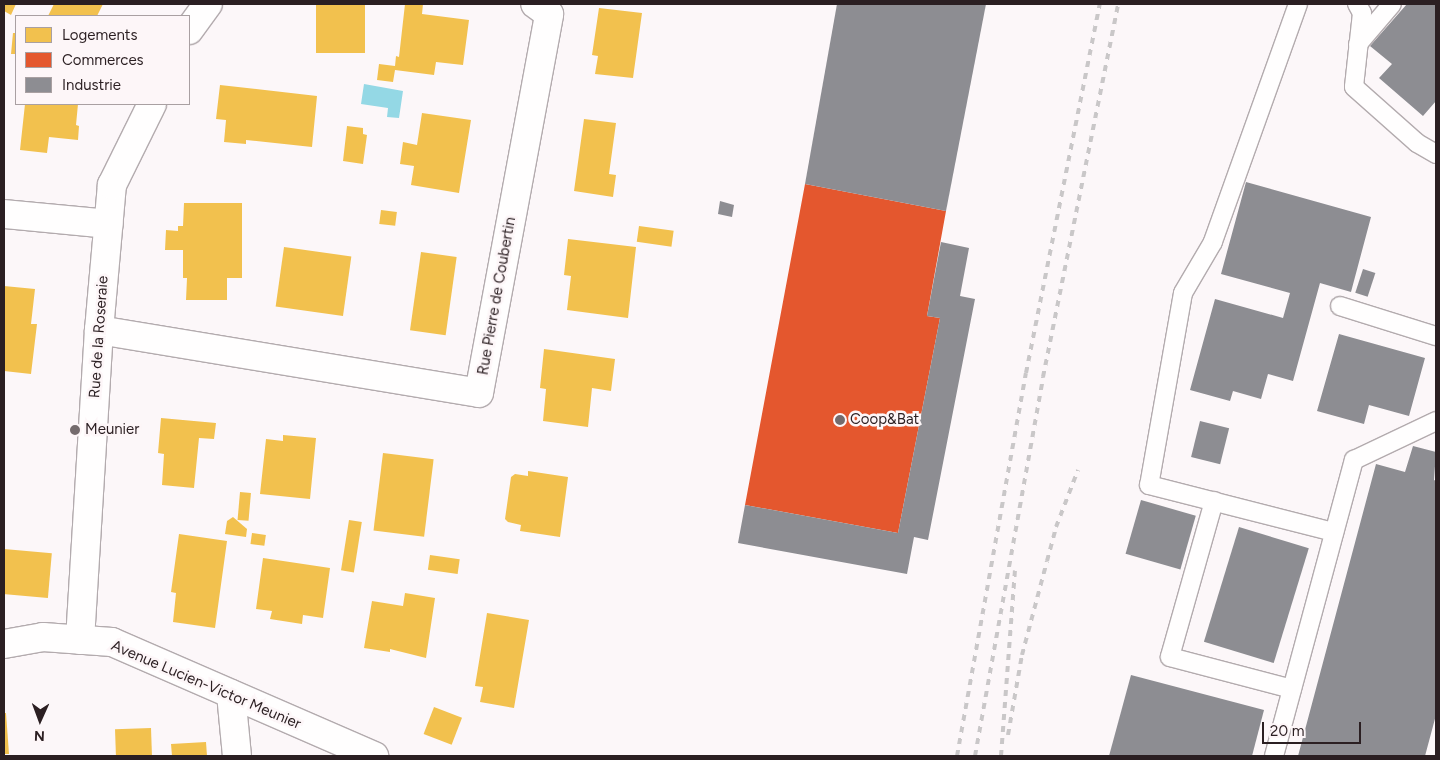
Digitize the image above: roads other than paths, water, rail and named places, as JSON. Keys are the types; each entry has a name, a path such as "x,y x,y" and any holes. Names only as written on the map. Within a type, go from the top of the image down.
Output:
{"street":[{"path":"190,29 208,4"},
{"name":"Rue Pierre de Coubertin","path":"99,330 479,393 549,14 535,4"},
{"name":"Rue de la Roseraie","path":"80,640 99,330 112,185 152,105"},
{"path":"4,214 109,224"},
{"name":"Avenue Lucien-Victor Meunier","path":"4,644 43,637 112,642 231,694 358,753"},
{"path":"231,694 237,756"}],"lane":[{"path":"1298,4 1213,242 1184,293 1149,485 1334,532"},
{"path":"1357,4 1362,13 1354,87 1417,143 1436,154"},
{"path":"1358,44 1392,4"},
{"path":"1340,306 1436,336"},
{"path":"1274,756 1354,460 1436,421"},
{"path":"1214,501 1170,657 1292,689"}],"water":[{"path":"364,84 403,91 399,118 387,117 388,108 361,104"}],"railway":[{"path":"957,756 1026,373 1100,4"},
{"path":"975,756 1043,377 1118,4"},
{"path":"1008,735 1022,655 1056,527 1078,470"},
{"path":"1001,756 1015,571"}],"place":[{"name":"Coop&Bat","path":"840,420"},
{"name":"Meunier","path":"75,430"}]}
